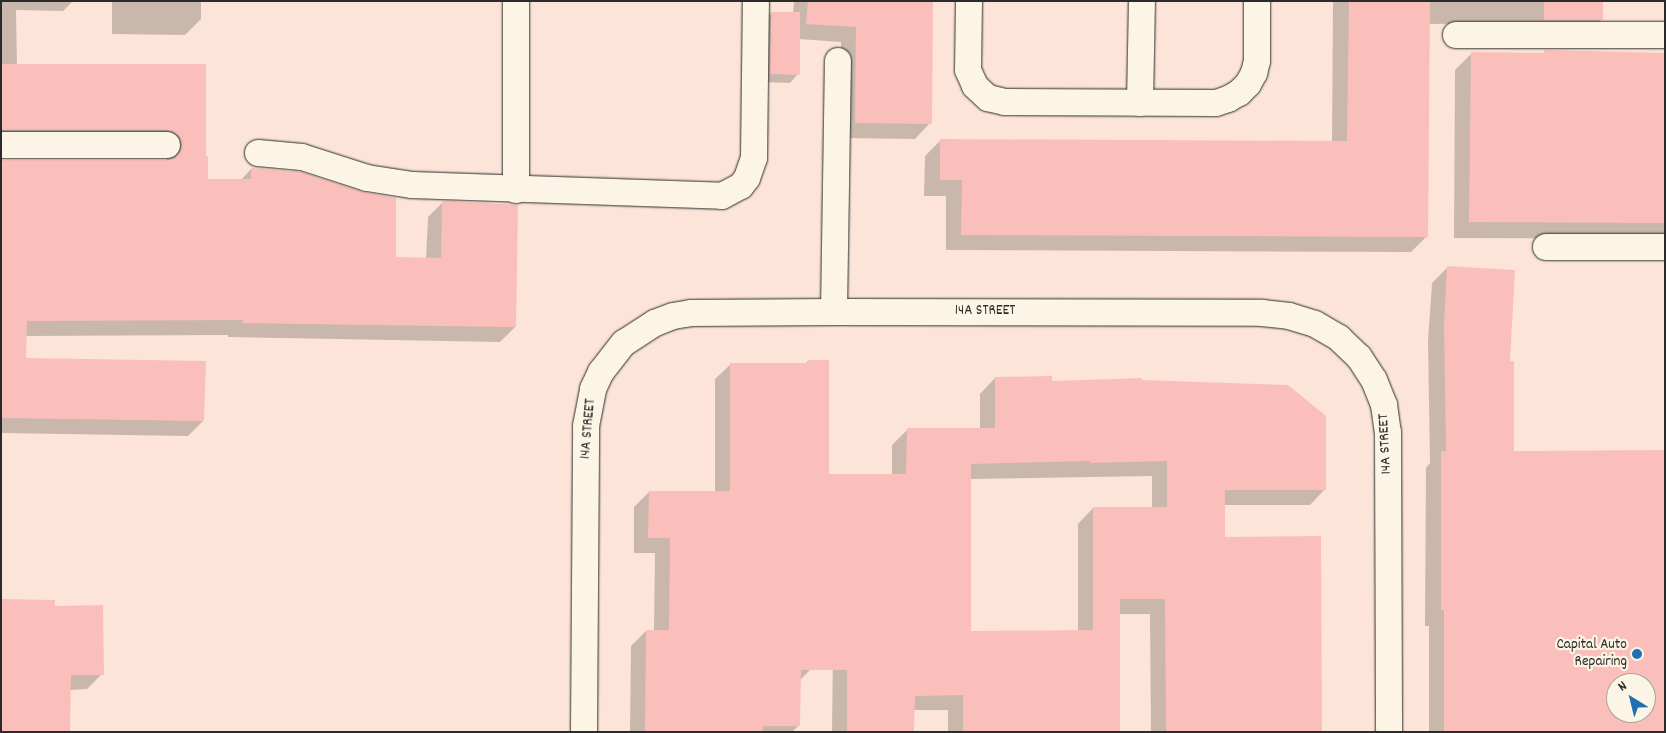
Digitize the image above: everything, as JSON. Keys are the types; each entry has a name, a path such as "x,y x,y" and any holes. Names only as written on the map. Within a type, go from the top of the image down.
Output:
{"lane":[{"path":"516,1 516,190"},
{"path":"258,153 302,157 367,178 389,182 516,190 722,196 741,186 748,178 754,158 756,1"},
{"path":"969,1 968,70 975,86 988,98 1006,102 1140,103 1216,103 1239,93 1248,84 1258,61 1257,1"},
{"path":"1140,103 1142,1"},
{"path":"1456,35 1665,35"},
{"path":"834,312 838,61"},
{"path":"1,145 167,145"},
{"path":"1546,247 1665,247"},
{"name":"14A STREET","path":"584,732 586,426 593,389 601,372 624,343 655,323 673,316 691,313 834,312 1262,313 1289,316 1315,324 1339,338 1359,357 1374,380 1384,405 1388,432 1389,732"}],"shaded area":[{"path":"1,1 1665,1 1665,732 1,732"}],"building":[{"path":"808,1 933,1 932,124 855,123 856,27 806,24"},
{"path":"1349,1 1430,1 1428,237 961,235 962,180 940,180 940,139 1347,141"},
{"path":"1544,1 1603,1 1603,20 1544,20"},
{"path":"771,12 800,12 800,75 770,74"},
{"path":"1544,50 1665,53 1665,223 1469,222 1471,52 1544,53"},
{"path":"1,64 206,64 206,156 208,156 208,179 251,179 251,168 301,172 362,192 396,198 396,257 441,258 442,201 518,205 516,327 242,323 243,320 27,321 26,358 206,361 204,421 1,418 1,160 167,160 175,158 180,152 182,145 180,137 174,132 167,130 1,130"},
{"path":"1447,266 1515,270 1510,361 1514,361 1514,451 1665,450 1665,732 1444,732 1444,610 1441,610 1441,451 1446,451 1444,324"},
{"path":"808,360 829,360 829,474 906,474 907,428 995,428 995,377 1052,376 1052,381 1142,378 1142,380 1288,385 1326,416 1326,490 1225,490 1225,537 1321,536 1322,732 1166,732 1165,599 1120,599 1120,732 963,732 963,695 915,696 914,732 847,732 847,670 801,670 800,726 763,726 762,732 645,732 646,630 669,630 670,538 648,538 649,491 730,491 730,363 808,363","holes":["1090,461 1090,463 1167,461 1167,507 1093,507 1093,630 971,631 971,464"]},
{"path":"1,599 55,600 55,606 103,605 104,675 71,675 70,732 1,732"}],"place":[{"name":"Capital Auto Repairing","path":"1637,654"}]}
